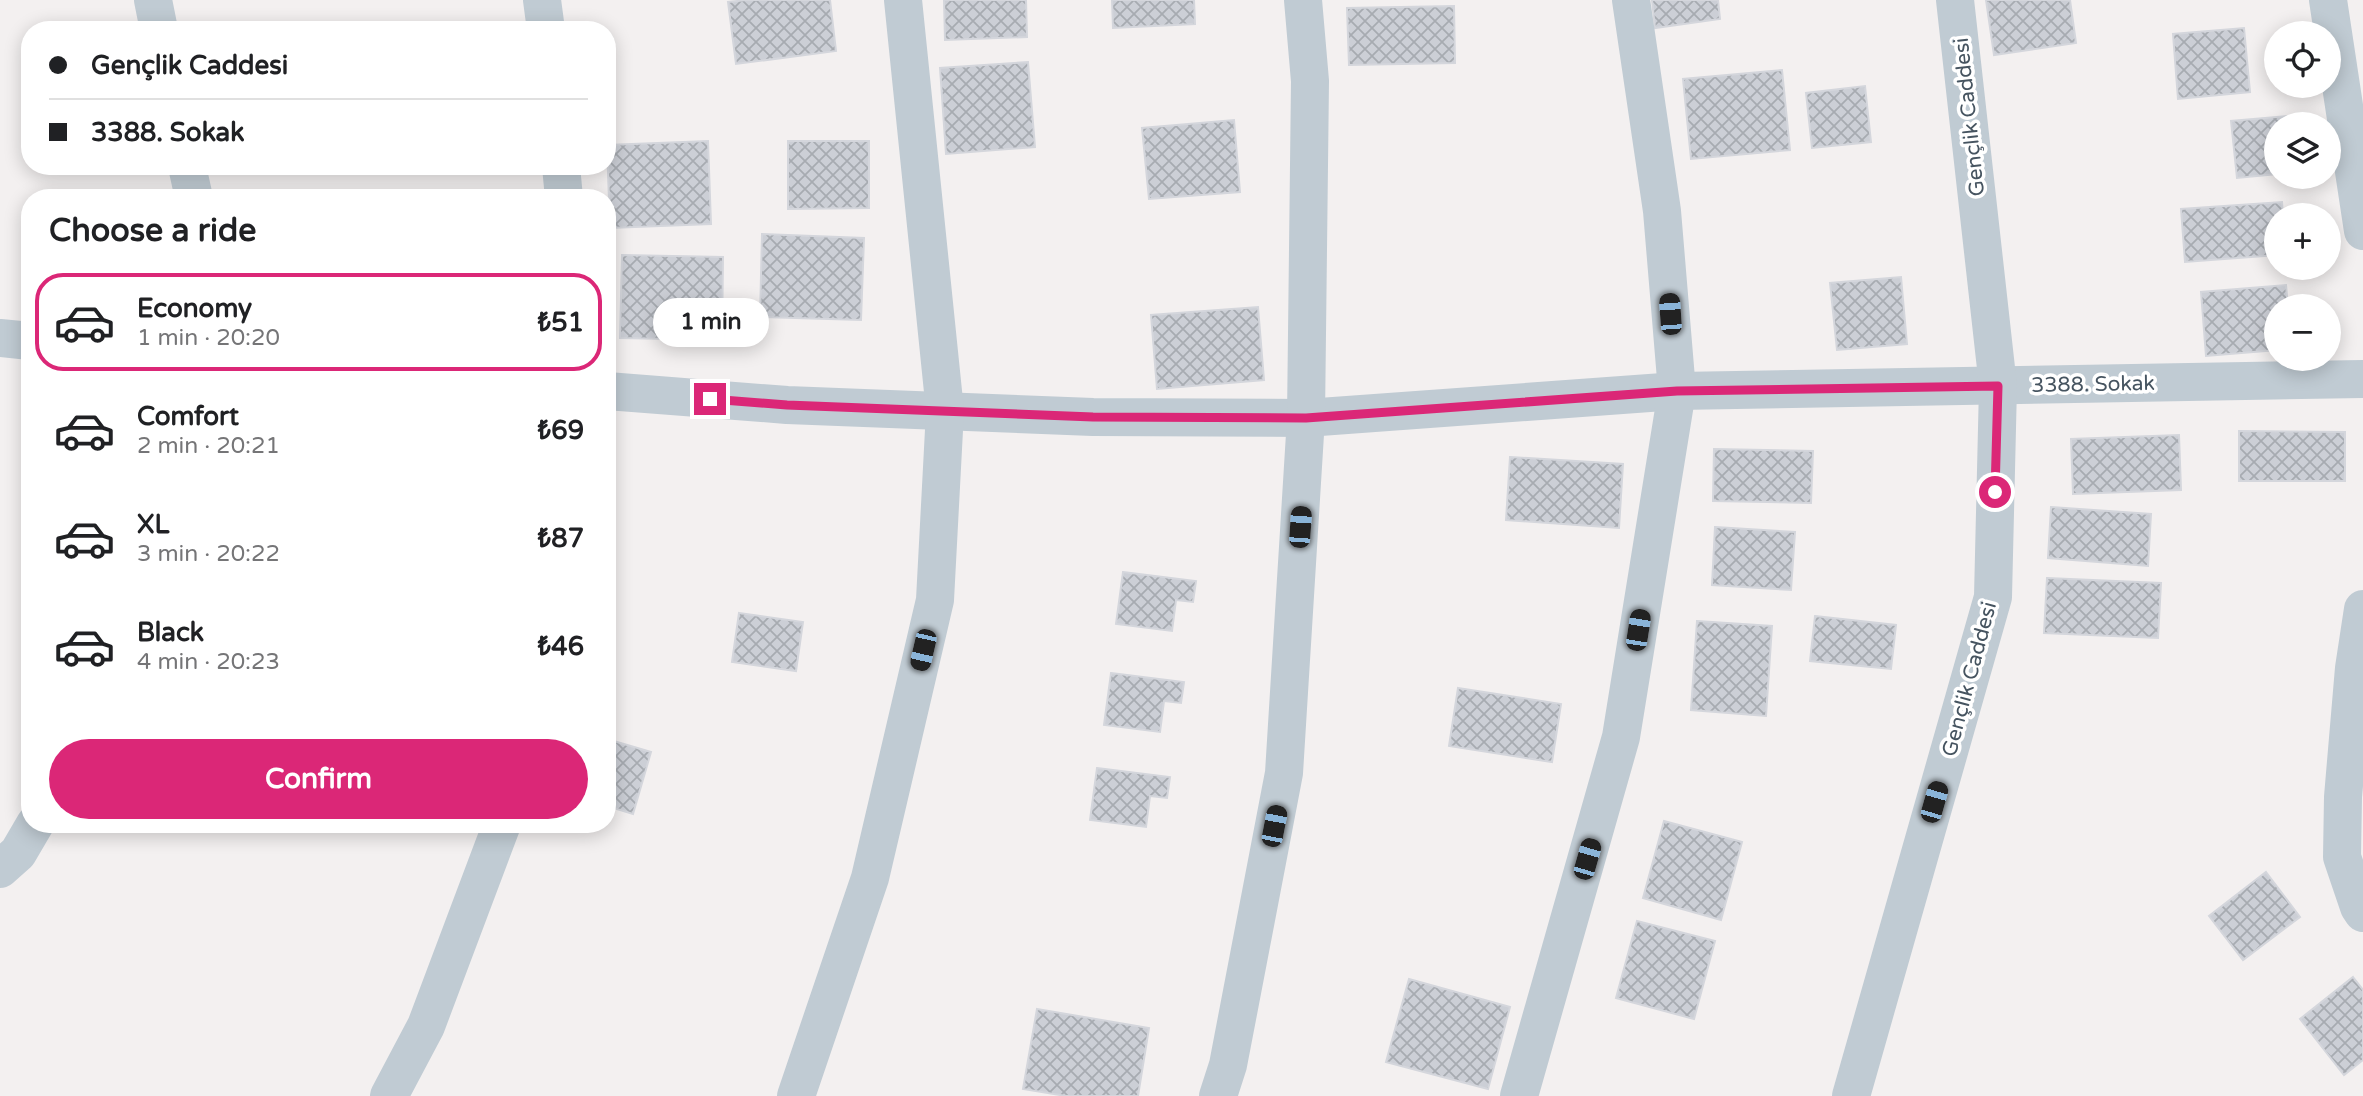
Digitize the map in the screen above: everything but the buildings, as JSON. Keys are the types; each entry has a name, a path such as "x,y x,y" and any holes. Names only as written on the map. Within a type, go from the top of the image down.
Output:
{"street":[{"path":"153,0 157,21"},
{"path":"542,0 544,21"},
{"path":"796,1096 870,878 934,600 945,411 903,0"},
{"path":"1218,1096 1228,1065 1284,773 1306,418 1310,81 1303,0"},
{"path":"1519,1096 1621,737 1677,391 1662,211 1631,0"},
{"name":"Gençlik Caddesi","path":"1851,1096 1993,597 1998,386 1955,0"},
{"path":"2328,0 2363,231"},
{"path":"0,338 21,340"},
{"name":"3388. Sokak","path":"616,392 787,405 1093,417 1306,418 1677,391 2363,379"},
{"path":"2363,609 2354,668 2343,797 2342,857 2363,913"},
{"path":"0,869 18,853 30,833"},
{"path":"389,1096 426,1026 499,833"}],"route":[{"path":"710,399 787,405 1093,417 1306,418 1677,391 1998,386 1995,492"}]}
